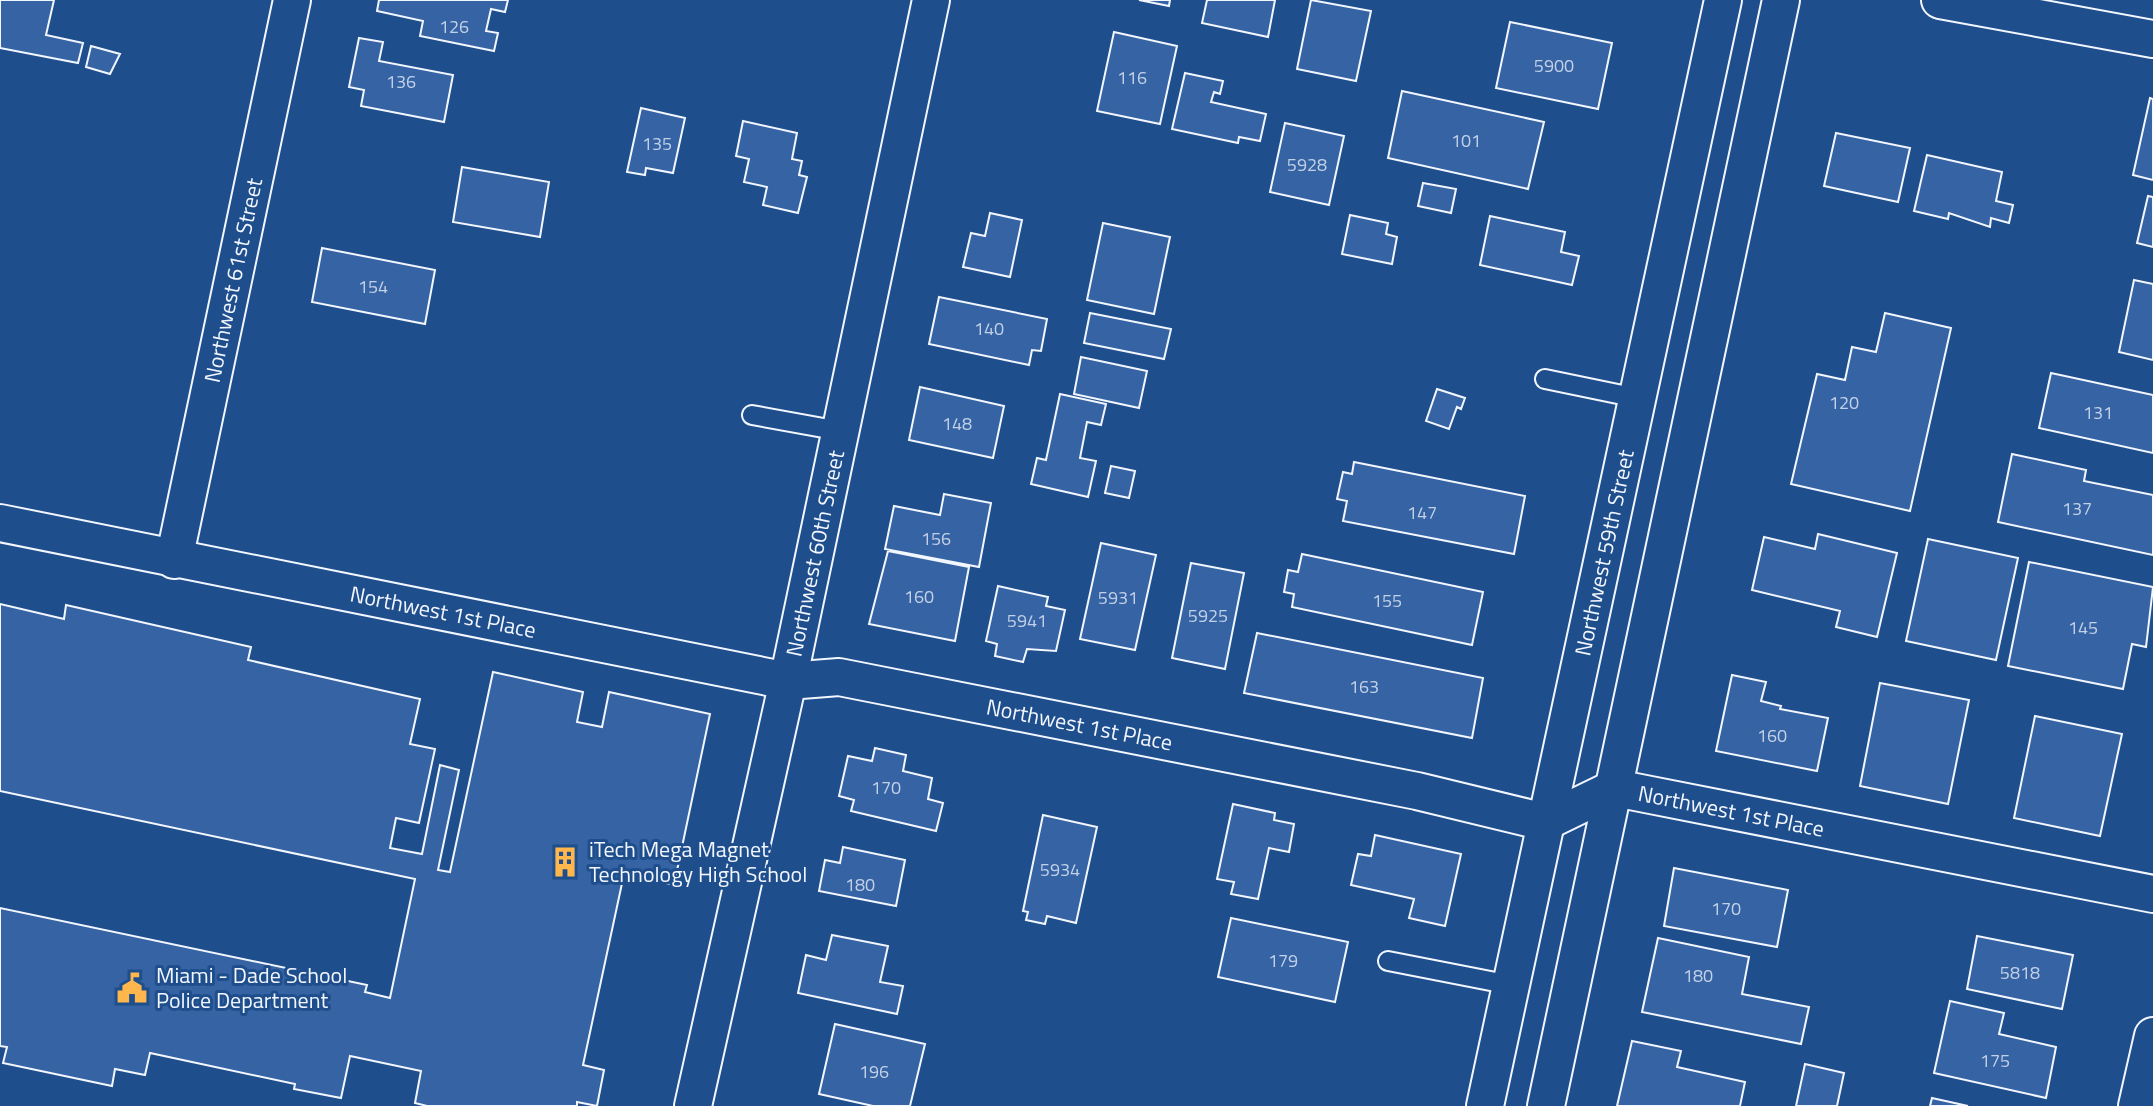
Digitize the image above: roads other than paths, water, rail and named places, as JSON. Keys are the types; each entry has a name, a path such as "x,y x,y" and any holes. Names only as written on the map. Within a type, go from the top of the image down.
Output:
{"street":[{"name":"Northwest 61st Street","path":"174,560 292,0"},
{"name":"Northwest 60th Street","path":"693,1106 788,681 931,0"},
{"name":"Northwest 59th Street","path":"1485,1106 1722,0"},
{"path":"1546,1106 1781,0"},
{"path":"1940,0 2153,39"},
{"name":"Northwest 1st Place","path":"0,523 788,681 839,677 1417,791 1545,822 1615,788 2153,894"},
{"path":"2137,1106 2153,1036"}],"lane":[{"path":"1545,379 1637,398"},
{"path":"752,415 840,431"},
{"path":"1388,961 1511,985"}],"place":[{"name":"iTech Mega Magnet Technology High School","path":"565,862"},
{"name":"Miami - Dade School Police Department","path":"132,988"}]}
